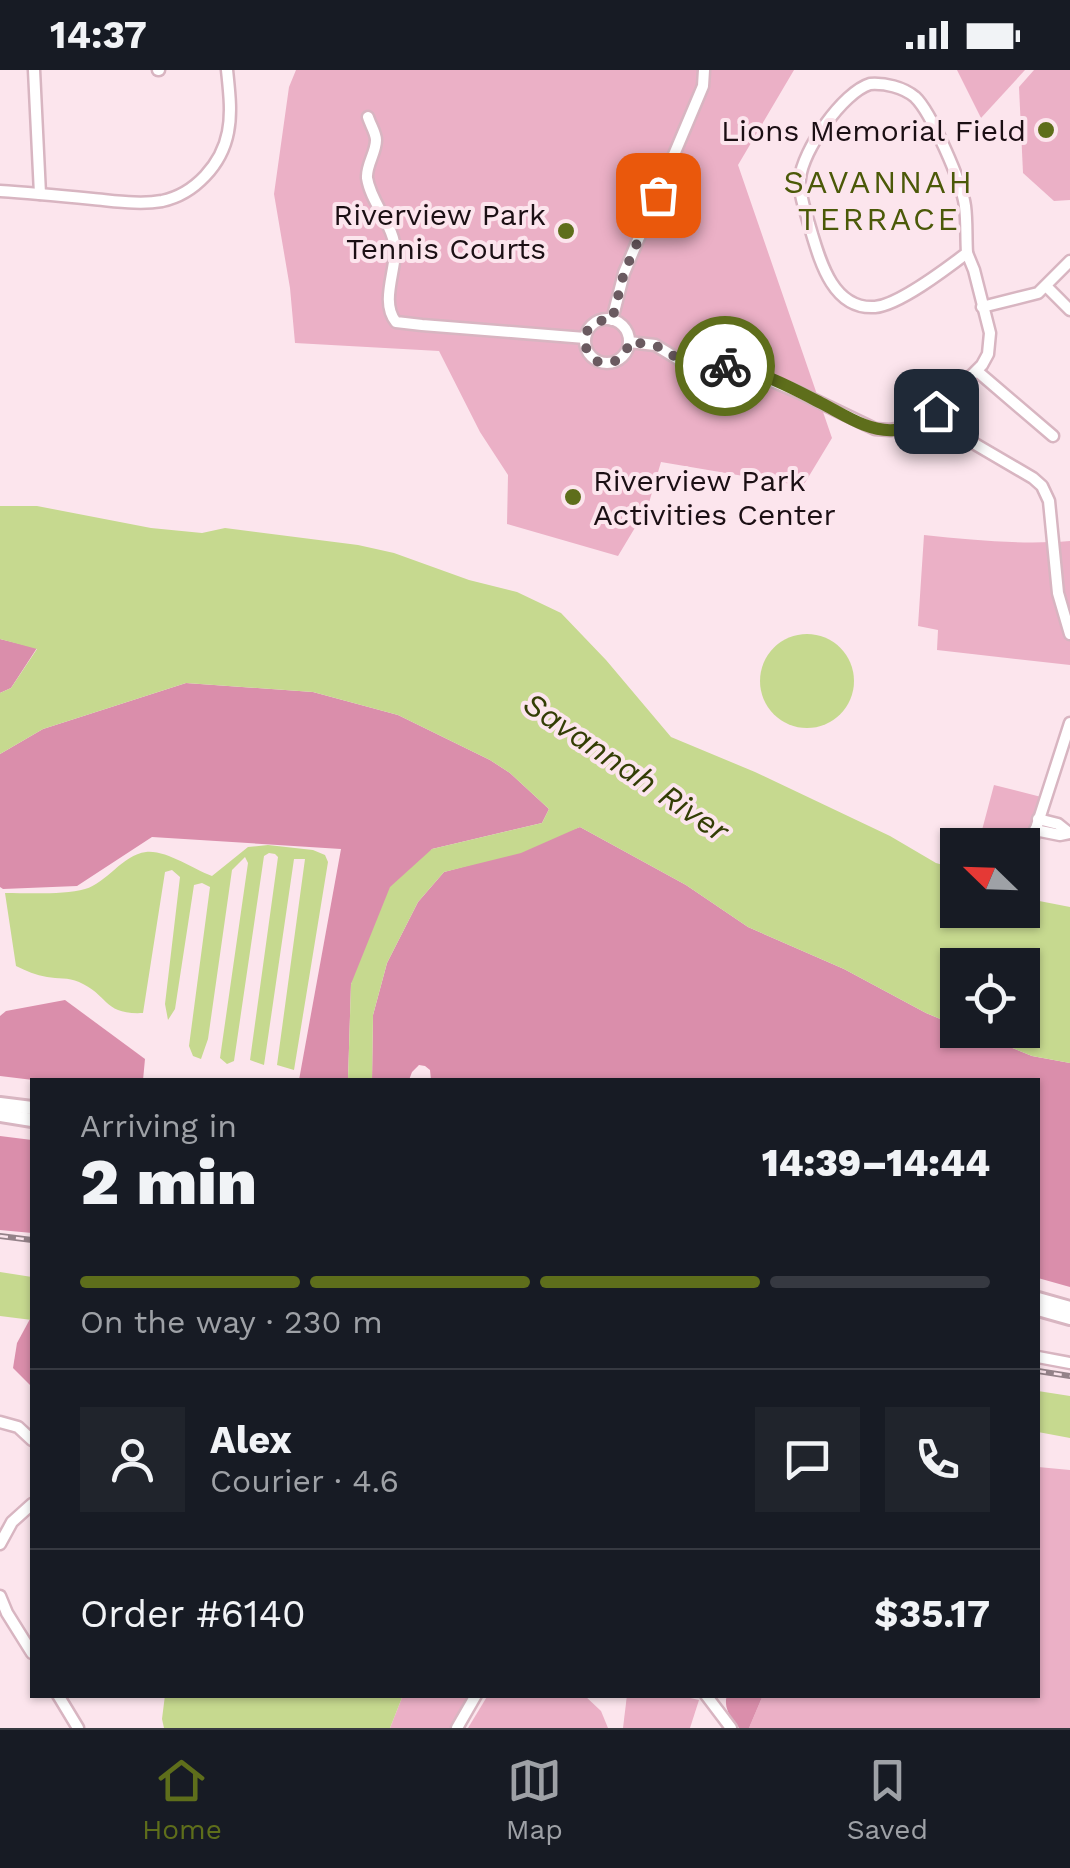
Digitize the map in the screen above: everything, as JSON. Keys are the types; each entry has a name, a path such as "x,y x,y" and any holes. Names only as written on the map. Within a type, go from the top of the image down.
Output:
{"main road":[{"path":"0,1104 30,1108"},
{"path":"0,1115 30,1120"},
{"path":"1040,1300 1070,1308"},
{"path":"1040,1310 1070,1318"}],"street":[{"path":"34,70 40,194"},
{"path":"0,191 149,202 175,197 216,162 226,141 230,114 227,70"},
{"path":"612,320 619,288 704,86 704,70"},
{"path":"629,342 655,345 696,367 746,370 875,429 909,427 936,411 977,371 986,360 990,342 967,254 962,192 923,106 909,93 888,85 870,84 854,91 819,135 805,159 800,178 802,202 832,284 856,304 881,306 967,254"},
{"path":"368,118 376,138 368,182 395,250 388,310 393,320 585,338"},
{"path":"982,307 1029,297 1070,261"},
{"path":"1046,286 1070,310"},
{"path":"612,320 624,328 629,342 624,355 604,364 591,358 585,338 598,321 612,320"},
{"path":"977,371 1053,436"},
{"path":"936,411 952,430 1034,478 1045,490 1058,594 1070,634"},
{"path":"1035,828 1070,724"},
{"path":"1036,824 1058,824 1069,833"},
{"path":"1040,1356 1070,1363"},
{"path":"0,1422 18,1427 30,1438"},
{"path":"0,1541 12,1522 30,1506"},
{"path":"0,1596 30,1650"},
{"path":"60,1698 78,1728"},
{"path":"457,1728 474,1698"},
{"path":"708,1698 731,1728"}],"shaded area":[{"path":"296,70 794,70 738,165 832,438 803,486 661,462 648,506 618,556 507,524 508,475 480,432 439,351 295,343 274,194 289,87"},
{"path":"957,70 1025,70 981,118"},
{"name":"Lions Memorial Field","path":"1034,70 1070,70 1070,200 1054,201 1023,173 1019,87"},
{"path":"924,535 1015,542 1070,541 1070,665 937,650 938,630 918,626"},
{"path":"0,639 37,648 11,688 0,693"},
{"path":"186,683 313,692 398,715 490,760 549,809 542,823 432,849 351,984 348,1078 299,1078 341,849 152,837 77,886 3,889 0,754 43,729"},
{"path":"994,785 1049,799 1040,833 1040,828 983,828"},
{"path":"580,827 686,885 748,927 844,969 940,1019 940,1048 1012,1048 1070,1063 1070,1287 1040,1279 1040,1078 431,1078 430,1070 419,1065 410,1078 372,1078 373,1015 387,963 418,902 444,872"},
{"path":"65,1000 145,1059 143,1078 30,1080 0,1076 0,1016 6,1011"},
{"path":"0,1136 30,1140 30,1233 0,1230"},
{"path":"30,1319 30,1385 13,1368 17,1343"},
{"path":"1040,1467 1070,1470 1070,1728 749,1728 762,1698 1040,1698"},
{"path":"402,1698 467,1698 452,1728 390,1728"},
{"path":"486,1698 587,1698 601,1711 608,1728 468,1728"},
{"path":"627,1698 699,1700 690,1728 623,1728"},
{"path":"762,1698 749,1728 739,1728 726,1700"}],"water":[{"name":"Savannah River","path":"0,506 37,506 151,528 202,533 225,528 358,545 517,592 561,613 671,737 755,772 940,864 940,928 1040,928 1040,901 1070,907 1070,1063 1012,1048 1040,1048 1040,948 940,948 940,1019 844,969 748,927 686,885 580,827 521,853 444,872 418,902 387,963 373,1015 372,1078 348,1078 351,984 390,887 432,849 542,823 549,809 490,760 398,715 313,692 186,683 43,729 0,754 0,693 11,688 37,649 0,639"},
{"path":"807,634 825,638 840,648 850,663 854,681 850,699 840,714 825,724 807,728 789,724 774,714 764,699 760,681 764,663 774,648 789,638"},
{"path":"248,847 313,850 325,855 328,862 294,1070 277,1065 305,859 294,859 264,1065 250,1060 278,857 275,854 264,856 234,1061 227,1064 220,1058 248,863 245,857 232,870 208,1039 201,1059 193,1056 189,1046 210,887 194,885 175,1009 168,1020 165,1004 180,877 172,870 165,872 143,1013 120,1011 75,980 43,976 16,966 5,893 85,889 129,858 146,852 171,857 212,876"},
{"path":"0,1272 30,1277 30,1320 0,1316"},
{"path":"1040,1391 1070,1396 1070,1438 1040,1432"},
{"path":"165,1698 402,1698 390,1728 164,1728"}],"railway":[{"path":"0,1236 30,1240"},
{"path":"1040,1371 1070,1376"}],"way so far":[{"path":"658,195 624,273 612,320 598,321 587,330 587,352 598,362 612,363 624,355 629,342 649,343 690,365 725,366"}],"place":[{"name":"Lions Memorial Field","path":"1046,130"},
{"name":"Riverview Park Tennis Courts","path":"566,231"},
{"name":"Riverview Park Activities Center","path":"573,497"}],"district":[{"name":"SAVANNAH TERRACE","path":"879,200"}],"route":[{"path":"725,366 746,370 875,429 909,427 936,411"}]}
